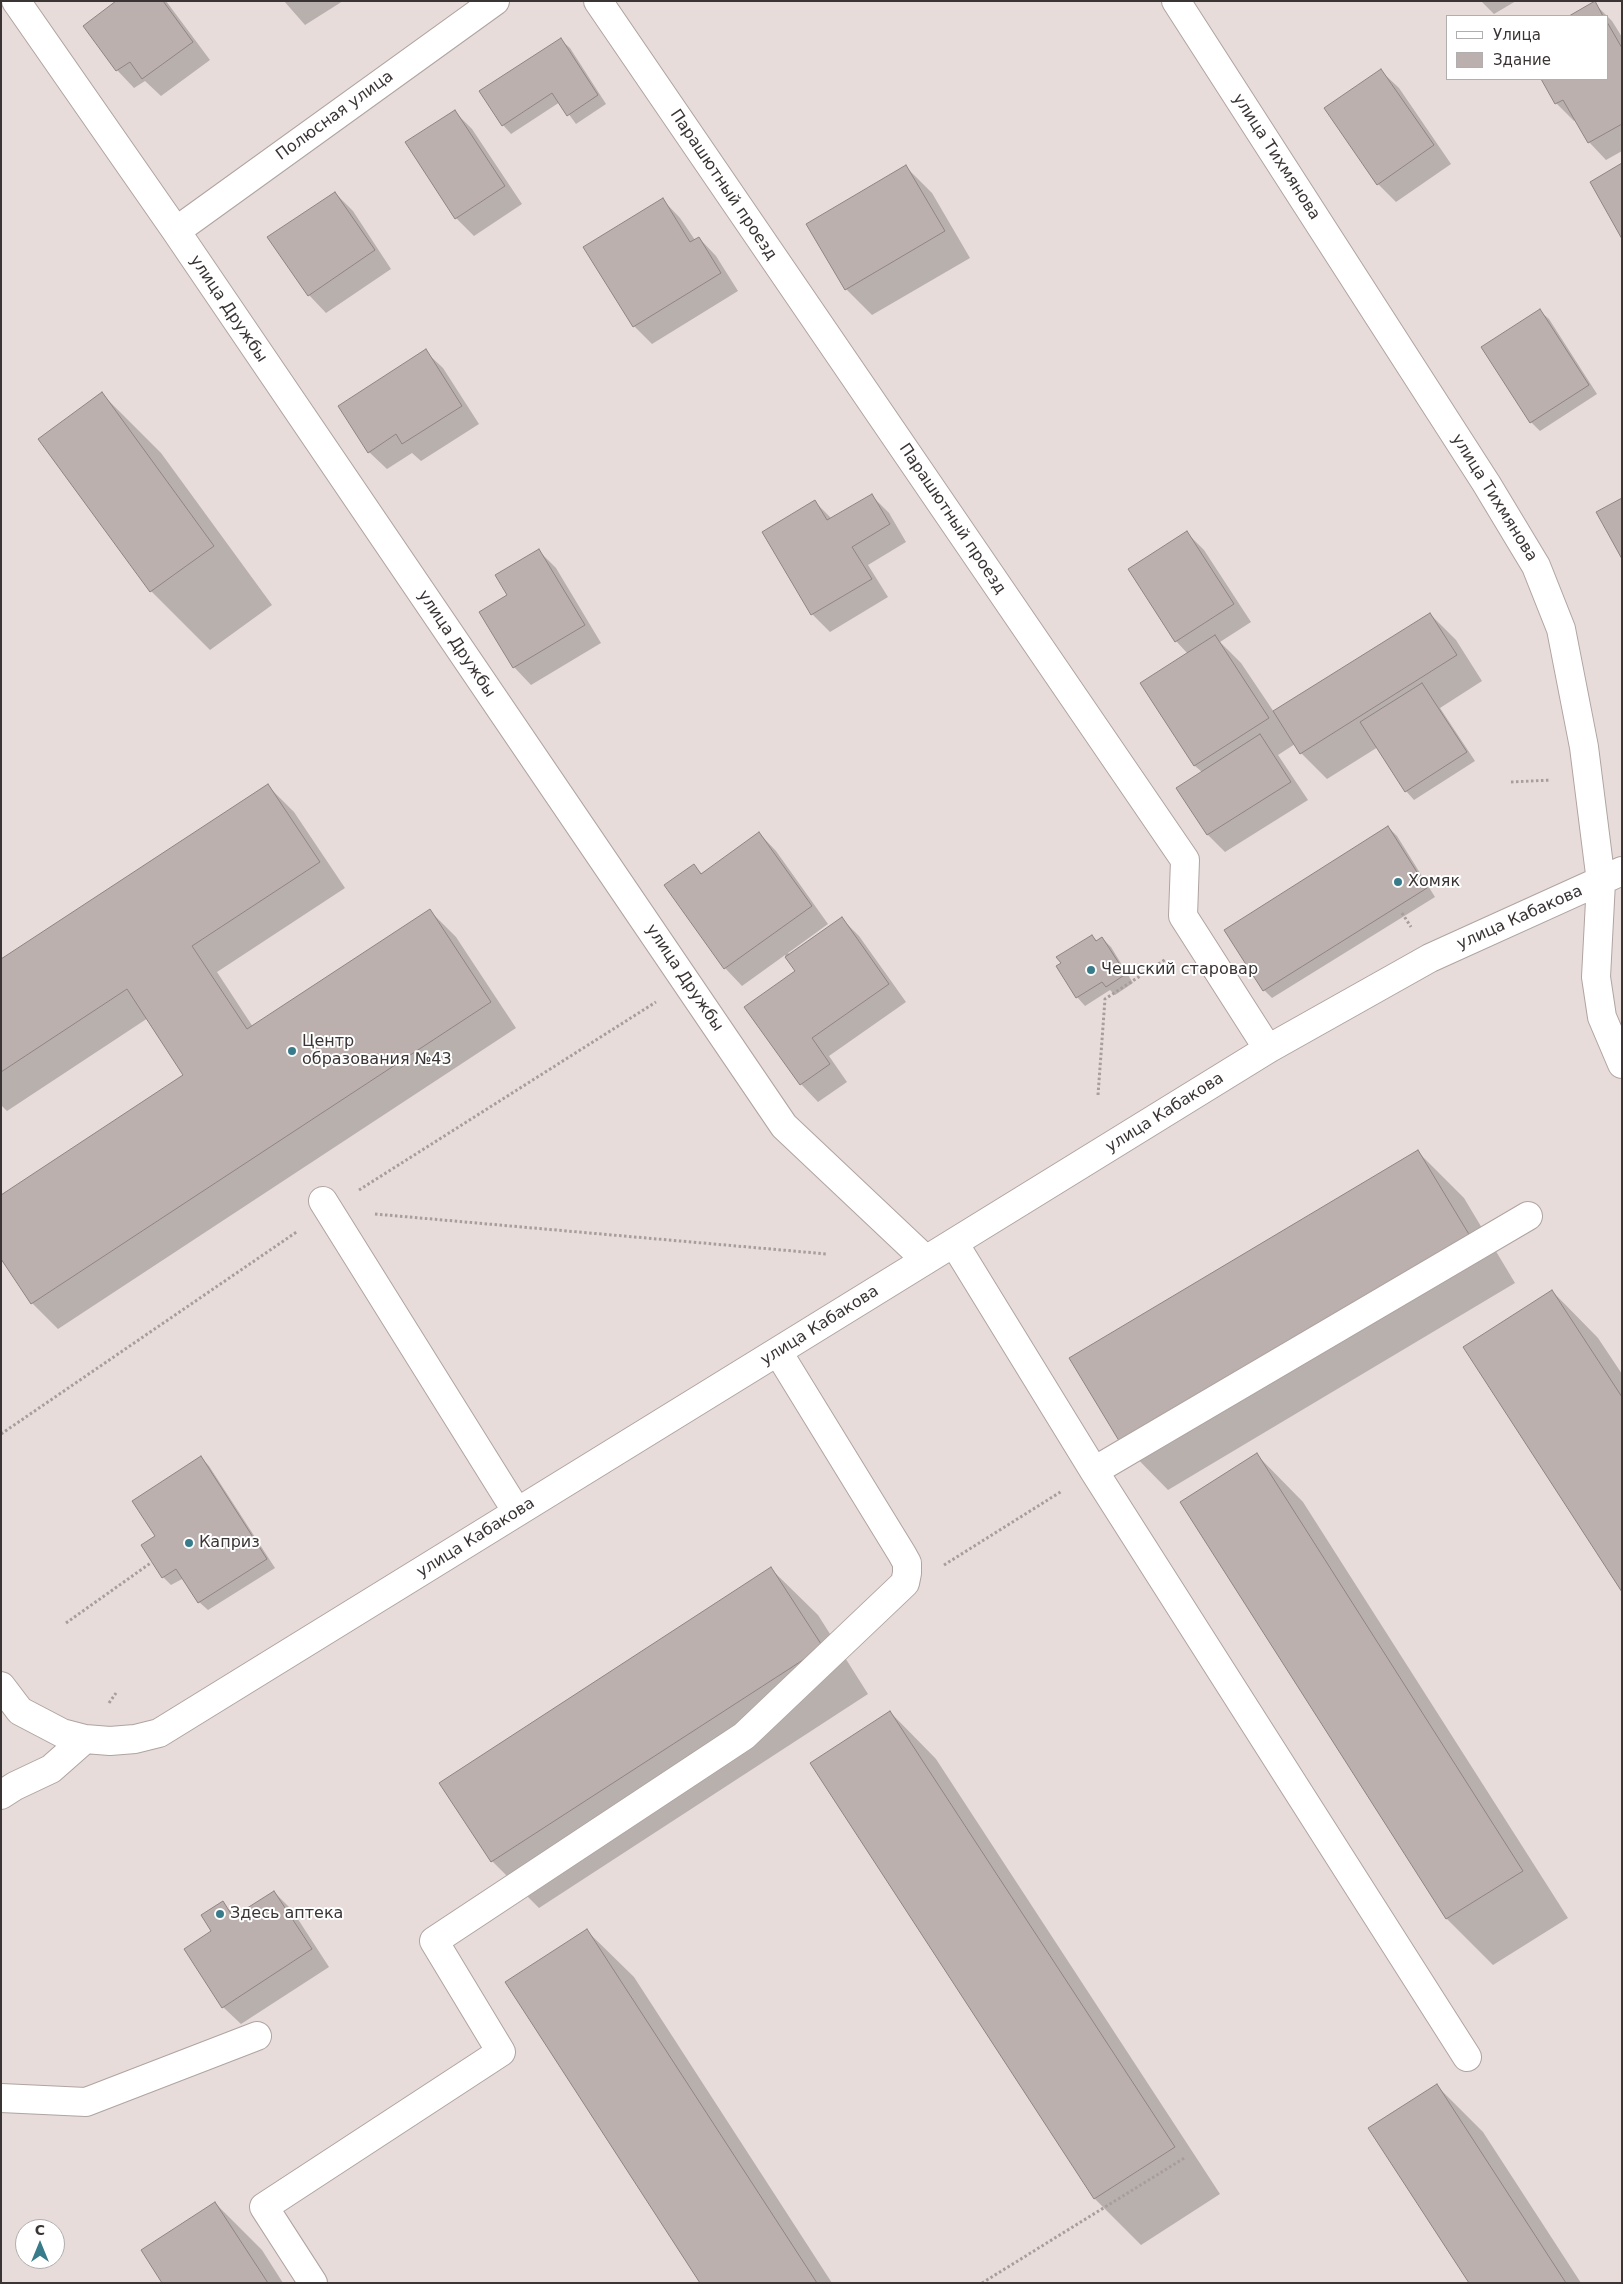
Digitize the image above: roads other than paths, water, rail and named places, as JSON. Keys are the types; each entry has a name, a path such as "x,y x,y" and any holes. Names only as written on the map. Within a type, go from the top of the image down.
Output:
{"street":[{"name":"улица Дружбы","path":"16,1 176,231 784,1126 926,1260"},
{"name":"Полюсная улица","path":"176,231 495,1"},
{"name":"Парашютный проезд","path":"598,1 1185,860 1183,916 1268,1048"},
{"name":"улица Тихмянова","path":"1176,1 1486,483 1536,566 1561,629 1589,778 1611,876 1596,977 1602,1017 1622,1064"},
{"name":"улица Кабакова","path":"1,1686 20,1711 62,1733 85,1739 110,1741 135,1739 159,1734 1268,1048 1430,958 1611,876"},
{"path":"326,1205 517,1512"},
{"path":"1094,1471 1528,1216"},
{"path":"954,1243 1094,1471 1467,2057"},
{"path":"313,2283 264,2208 502,2052 434,1942 744,1736 905,1583 907,1572 902,1554 778,1352"},
{"path":"1,1795 14,1786 51,1770 85,1739"},
{"path":"1,2098 86,2102 257,2036"}],"place":[{"name":"Хомяк","path":"1398,882"},
{"name":"Чешский старовар","path":"1091,970"},
{"name":"Центр образования №43","path":"292,1051"},
{"name":"Каприз","path":"189,1543"},
{"name":"Здесь аптека","path":"220,1914"}]}
